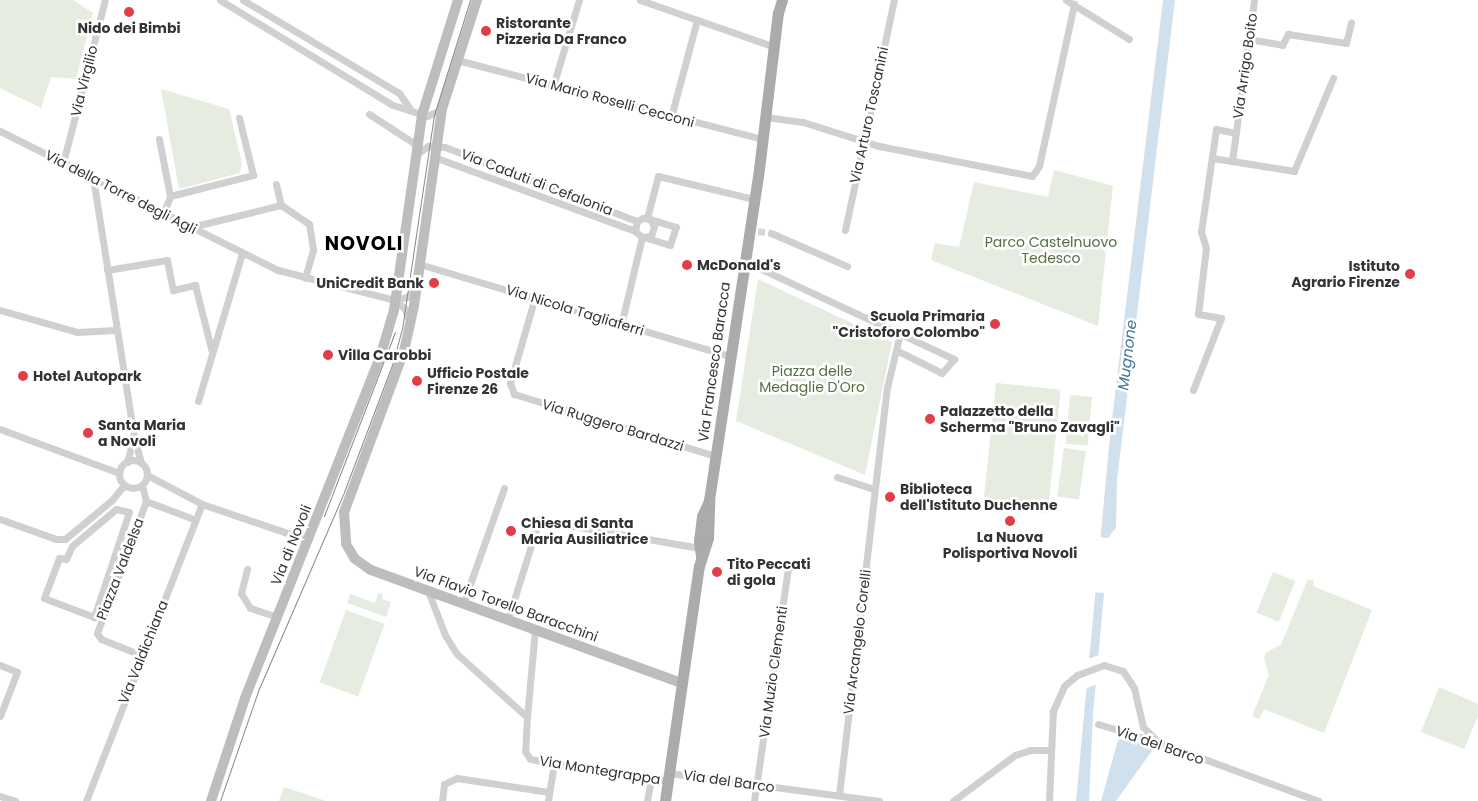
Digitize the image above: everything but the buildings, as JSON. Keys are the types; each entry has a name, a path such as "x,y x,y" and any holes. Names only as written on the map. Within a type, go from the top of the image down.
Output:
{"main road":[{"name":"Via Francesco Baracca","path":"665,801 700,553 708,538 709,500 744,261 754,230 754,198 776,44 778,12 782,1"}],"street":[{"name":"Via Virgilio","path":"63,163 105,0"},
{"path":"220,0 393,105 410,109 422,115 433,115 442,109"},
{"path":"243,0 398,93 410,109"},
{"name":"Via di Novoli","path":"211,801 245,698 381,354 395,300 422,115 458,0"},
{"path":"410,327 435,145 442,109 477,0"},
{"path":"553,86 579,0"},
{"path":"640,0 776,44"},
{"name":"Via Arturo Toscanini","path":"845,230 894,0"},
{"path":"1066,0 1129,39"},
{"name":"Via Arrigo Boito","path":"1232,161 1254,0"},
{"path":"766,117 803,122 864,142 1033,176 1040,166 1074,4"},
{"path":"670,117 697,20"},
{"path":"1249,39 1282,45 1288,34 1346,43 1352,23"},
{"name":"Via Mario Roselli Cecconi","path":"457,60 763,140"},
{"path":"1212,158 1294,171 1333,78"},
{"path":"369,114 417,145"},
{"path":"170,196 253,175 240,118"},
{"name":"Via Arrigo Boito","path":"1193,390 1221,318 1198,314 1206,248 1201,232 1216,130 1236,133"},
{"name":"Via della Torre degli Agli","path":"0,131 278,270 395,300"},
{"path":"160,139 170,196 164,212"},
{"path":"415,159 423,148 435,145"},
{"name":"Via Caduti di Cefalonia","path":"435,145 637,221"},
{"name":"Via Caduti di Cefalonia","path":"434,157 635,231"},
{"path":"620,325 645,238 654,230 649,219 658,176 754,198"},
{"path":"93,178 134,438 141,463 147,475 202,504 308,540"},
{"path":"276,184 281,205 309,224 313,250 305,278"},
{"path":"192,227 281,205"},
{"path":"649,219 676,228 670,245 645,238 635,231 637,221 649,219"},
{"path":"771,233 847,266"},
{"path":"198,401 242,253"},
{"path":"107,270 167,260 173,290 195,285 212,352"},
{"path":"744,261 954,359 942,373 898,351"},
{"name":"Via Nicola Tagliaferri","path":"419,264 730,356"},
{"path":"410,327 406,312 395,300 407,297 417,286"},
{"name":"Via Ruggero Bardazzi","path":"535,297 510,383 511,392 716,456"},
{"path":"0,310 83,332 116,330"},
{"name":"Via Flavio Torello Baracchini","path":"410,327 399,368 346,507 343,527 348,548 364,566 462,604 682,682"},
{"name":"Via Arcangelo Corelli","path":"839,795 887,388 898,351 900,333"},
{"path":"0,429 119,473 124,485 133,488 142,485 147,475"},
{"path":"119,473 127,462 134,438"},
{"path":"127,462 141,463"},
{"path":"837,477 874,489"},
{"path":"0,520 56,539 65,539 112,500 124,485"},
{"name":"Piazza Valdelsa","path":"142,485 146,501 97,633 101,639 142,655"},
{"path":"462,604 504,488"},
{"path":"146,501 196,520"},
{"name":"Via Valdichiana","path":"86,801 202,504"},
{"name":"Piazza Valdelsa","path":"116,509 130,512 94,617 44,598 59,558 66,559 72,546 116,509"},
{"path":"508,619 539,520 700,553"},
{"name":"Via Muzio Clementi","path":"757,784 788,568 779,565"},
{"path":"247,569 241,593 250,608 278,617"},
{"path":"428,591 445,635 457,654 527,718"},
{"path":"527,718 535,629"},
{"path":"0,665 17,672 0,716"},
{"path":"1049,801 1050,750 1055,704 1064,686 1075,676 1104,665 1126,674 1136,696 1143,727 1157,741"},
{"name":"Via Montegrappa","path":"527,718 527,755 533,760 651,778 669,777"},
{"name":"Via del Barco","path":"1098,724 1157,741 1318,801"},
{"path":"953,801 1015,755 1030,750 1050,750"},
{"path":"548,801 554,764"},
{"name":"Via del Barco","path":"669,777 757,784 879,801"},
{"path":"442,801 444,784 456,778 549,792"},
{"path":"647,801 651,778"},
{"path":"754,801 757,784"},
{"path":"0,796 15,801"}],"green space":[{"path":"0,0 73,0 93,13 76,79 51,77 41,108 0,88"},
{"path":"161,89 229,109 242,163 240,173 179,189"},
{"name":"Parco Castelnuovo Tedesco","path":"1054,170 1113,186 1098,326 931,260 935,243 959,247 974,182 1048,197"},
{"name":"Piazza delle Medaglie D'Oro","path":"758,279 892,342 865,475 736,421"},
{"path":"996,383 1061,390 1048,513 983,506"},
{"path":"1070,395 1092,397 1088,446 1066,444"},
{"path":"1064,448 1086,451 1079,500 1057,497"},
{"path":"1273,572 1295,581 1279,622 1257,613"},
{"path":"1308,579 1314,581 1313,586 1372,610 1324,733 1264,709 1259,719 1252,716 1269,675 1264,658 1266,652 1281,645"},
{"path":"378,593 383,594 382,599 391,602 386,617 347,603 350,594 375,603"},
{"path":"346,610 385,624 358,696 320,682"},
{"path":"1439,687 1478,704 1478,716 1464,749 1421,732"},
{"path":"284,787 326,801 279,801"}],"water":[{"name":"Mugnone","path":"1163,0 1175,0 1117,480 1116,529 1109,539 1093,714 1089,801 1076,801 1110,436"},
{"path":"1119,736 1154,748 1116,801 1101,801"}],"pier":[{"path":"1118,525 1111,540 1107,593 1092,592 1100,537 1108,538"},
{"path":"1102,654 1098,684 1084,689 1085,660"}],"tunnel":[{"path":"758,231 771,233"}],"tram line":[{"path":"220,801 258,691 344,492 393,362 402,329 434,115 470,0"},
{"path":"324,516 395,332"}],"place":[{"name":"Nido dei Bimbi","path":"129,12"},
{"name":"Ristorante Pizzeria Da Franco","path":"486,31"},
{"name":"McDonald's","path":"687,265"},
{"name":"Istituto Agrario Firenze","path":"1410,274"},
{"name":"UniCredit Bank","path":"434,283"},
{"name":"Scuola Primaria \"Cristoforo Colombo\"","path":"995,324"},
{"name":"Villa Carobbi","path":"328,355"},
{"name":"Hotel Autopark","path":"23,376"},
{"name":"Ufficio Postale Firenze 26","path":"417,381"},
{"name":"Palazzetto della Scherma \"Bruno Zavagli\"","path":"930,419"},
{"name":"Santa Maria a Novoli","path":"88,433"},
{"name":"Biblioteca dell'Istituto Duchenne","path":"890,497"},
{"name":"La Nuova Polisportiva Novoli","path":"1010,521"},
{"name":"Chiesa di Santa Maria Ausiliatrice","path":"511,531"},
{"name":"Tito Peccati di gola","path":"717,572"}],"district":[{"name":"NOVOLI","path":"364,244"}]}
